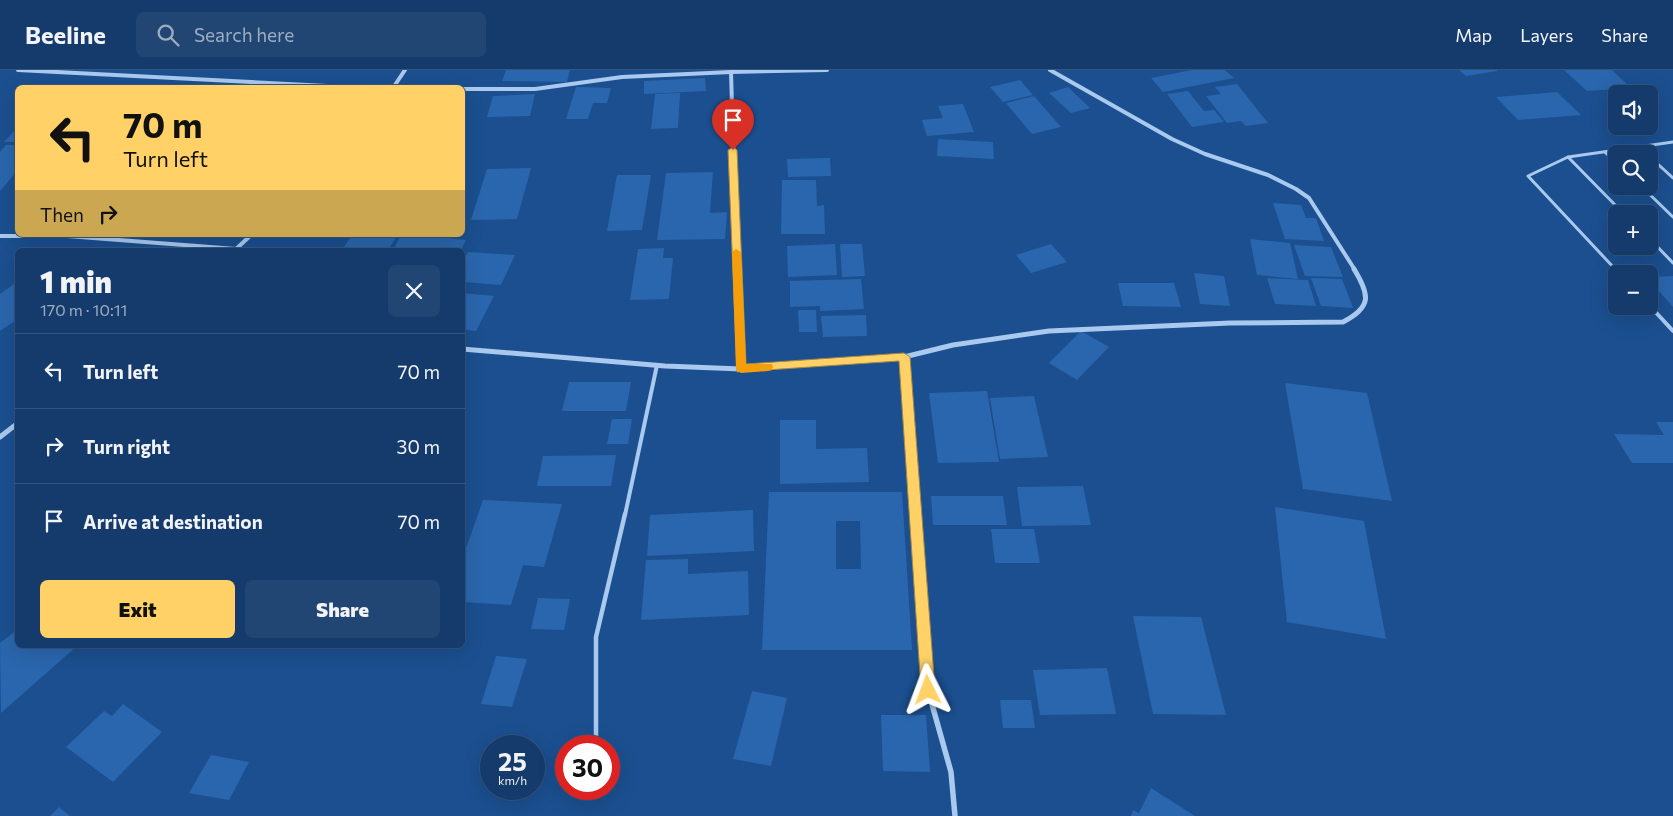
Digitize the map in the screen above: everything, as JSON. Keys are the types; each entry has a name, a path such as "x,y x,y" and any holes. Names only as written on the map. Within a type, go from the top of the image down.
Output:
{"street":[{"path":"18,70 309,85"},
{"path":"395,85 405,70"},
{"path":"465,89 535,89 622,78 731,72 827,70"},
{"path":"465,350 657,365 741,369 904,357 953,345 1049,331 1230,323 1343,322 1359,314 1365,304 1365,286 1309,198 1298,189 1279,180 1191,148 1050,70"},
{"path":"731,72 741,369"},
{"path":"0,236 15,236"},
{"path":"80,237 222,248"},
{"path":"236,248 249,237"},
{"path":"904,357 928,690 951,772 954,816"},
{"path":"0,437 15,425"}],"lane":[{"path":"1656,145 1673,142"},
{"path":"1605,152 1608,155"},
{"path":"1608,152 1568,158 1528,176 1612,265"},
{"path":"1568,158 1615,205"},
{"path":"1658,164 1673,178"},
{"path":"1650,195 1673,217"},
{"path":"1658,247 1673,263"},
{"path":"1658,314 1673,330"},
{"path":"596,735 596,637 633,481 657,365"}],"building":[{"path":"506,70 570,70 567,82 502,81"},
{"path":"1192,70 1225,70 1234,78 1163,92 1151,78"},
{"path":"1459,70 1497,70 1497,71 1466,76"},
{"path":"1564,70 1612,70 1628,85 1608,85 1608,90 1587,91"},
{"path":"705,78 706,91 644,94 644,81"},
{"path":"1020,80 1033,95 1003,102 990,87"},
{"path":"1237,84 1268,123 1246,126 1241,121 1227,123 1206,96 1221,94 1215,87"},
{"path":"576,87 611,88 607,103 593,103 588,119 566,119"},
{"path":"1068,87 1090,108 1071,113 1049,93"},
{"path":"1188,91 1204,111 1214,110 1224,122 1192,127 1167,94"},
{"path":"1557,92 1581,115 1518,120 1496,97"},
{"path":"680,93 678,128 651,129 655,94"},
{"path":"535,94 530,116 487,117 493,96"},
{"path":"1034,96 1061,127 1032,134 1006,103"},
{"path":"963,104 974,132 927,136 922,120 943,118 938,106"},
{"path":"15,130 15,142 4,142"},
{"path":"938,139 993,142 994,159 937,156"},
{"path":"6,145 15,145 15,174 0,191 0,152"},
{"path":"830,158 831,176 788,177 787,159"},
{"path":"531,168 517,219 471,220 487,169"},
{"path":"713,172 710,213 727,212 725,239 657,240 666,173"},
{"path":"617,175 651,175 642,230 607,231"},
{"path":"782,180 816,180 817,206 824,205 825,234 781,234"},
{"path":"1273,203 1301,205 1306,218 1316,218 1324,241 1285,239"},
{"path":"351,237 396,237 389,248 343,248"},
{"path":"400,237 437,237 466,240 462,248 394,248"},
{"path":"1250,239 1290,243 1298,279 1257,275"},
{"path":"835,244 837,275 788,277 787,246"},
{"path":"840,244 862,244 865,276 842,277"},
{"path":"1051,244 1067,262 1031,273 1016,255"},
{"path":"1294,245 1331,247 1343,277 1305,276"},
{"path":"664,248 663,258 673,258 669,299 630,300 638,249"},
{"path":"468,252 515,255 501,285 465,282 465,258"},
{"path":"1194,273 1224,276 1230,306 1200,304"},
{"path":"1673,276 1673,307 1658,290 1658,277"},
{"path":"1267,278 1308,280 1316,306 1275,304"},
{"path":"1311,278 1342,279 1353,308 1321,306"},
{"path":"861,279 864,309 820,311 820,306 790,307 790,281"},
{"path":"15,283 15,321 0,331 0,294"},
{"path":"1118,283 1174,283 1181,307 1123,306"},
{"path":"465,293 494,296 476,331 465,329"},
{"path":"798,310 816,310 817,332 799,332"},
{"path":"866,315 867,336 823,337 821,316"},
{"path":"1081,331 1109,347 1077,380 1049,363"},
{"path":"569,382 631,382 626,411 562,411"},
{"path":"1285,383 1367,393 1392,501 1303,489"},
{"path":"987,391 999,462 938,463 929,393"},
{"path":"1034,396 1048,457 1000,459 990,398"},
{"path":"612,419 632,419 628,444 607,444"},
{"path":"780,420 816,420 816,449 867,448 869,482 780,484"},
{"path":"1656,422 1673,422 1673,463 1632,463 1614,434 1664,435"},
{"path":"616,455 611,486 537,486 543,456"},
{"path":"1083,486 1091,525 1022,526 1017,487"},
{"path":"769,492 902,492 912,650 762,650","holes":["836,521 860,521 861,569 836,569"]},
{"path":"931,496 1003,496 1007,525 933,525"},
{"path":"483,500 562,504 544,567 523,565 511,605 465,602 465,551"},
{"path":"1275,507 1364,521 1386,639 1287,622"},
{"path":"753,510 754,551 647,556 650,515"},
{"path":"991,529 1034,529 1040,563 995,563"},
{"path":"688,559 688,574 748,571 749,615 641,620 646,560"},
{"path":"538,598 570,599 564,630 531,629"},
{"path":"1133,616 1201,617 1226,715 1153,714"},
{"path":"15,631 15,648 75,648 1,713 0,643"},
{"path":"496,656 527,659 512,707 481,704"},
{"path":"1107,668 1116,714 1040,715 1033,670"},
{"path":"752,691 787,698 771,766 733,759"},
{"path":"1000,700 1031,700 1035,728 1003,728"},
{"path":"123,704 162,732 113,782 66,747 104,711 112,716"},
{"path":"881,715 926,715 930,772 883,771"},
{"path":"211,755 249,762 229,800 189,793"},
{"path":"1151,788 1195,816 1131,816 1133,810 1139,813"},
{"path":"59,807 70,816 50,816"}],"slow traffic":[{"path":"736,252 741,369 768,367"}],"route":[{"path":"733,150 741,369 904,357 924,612 928,690"}]}
